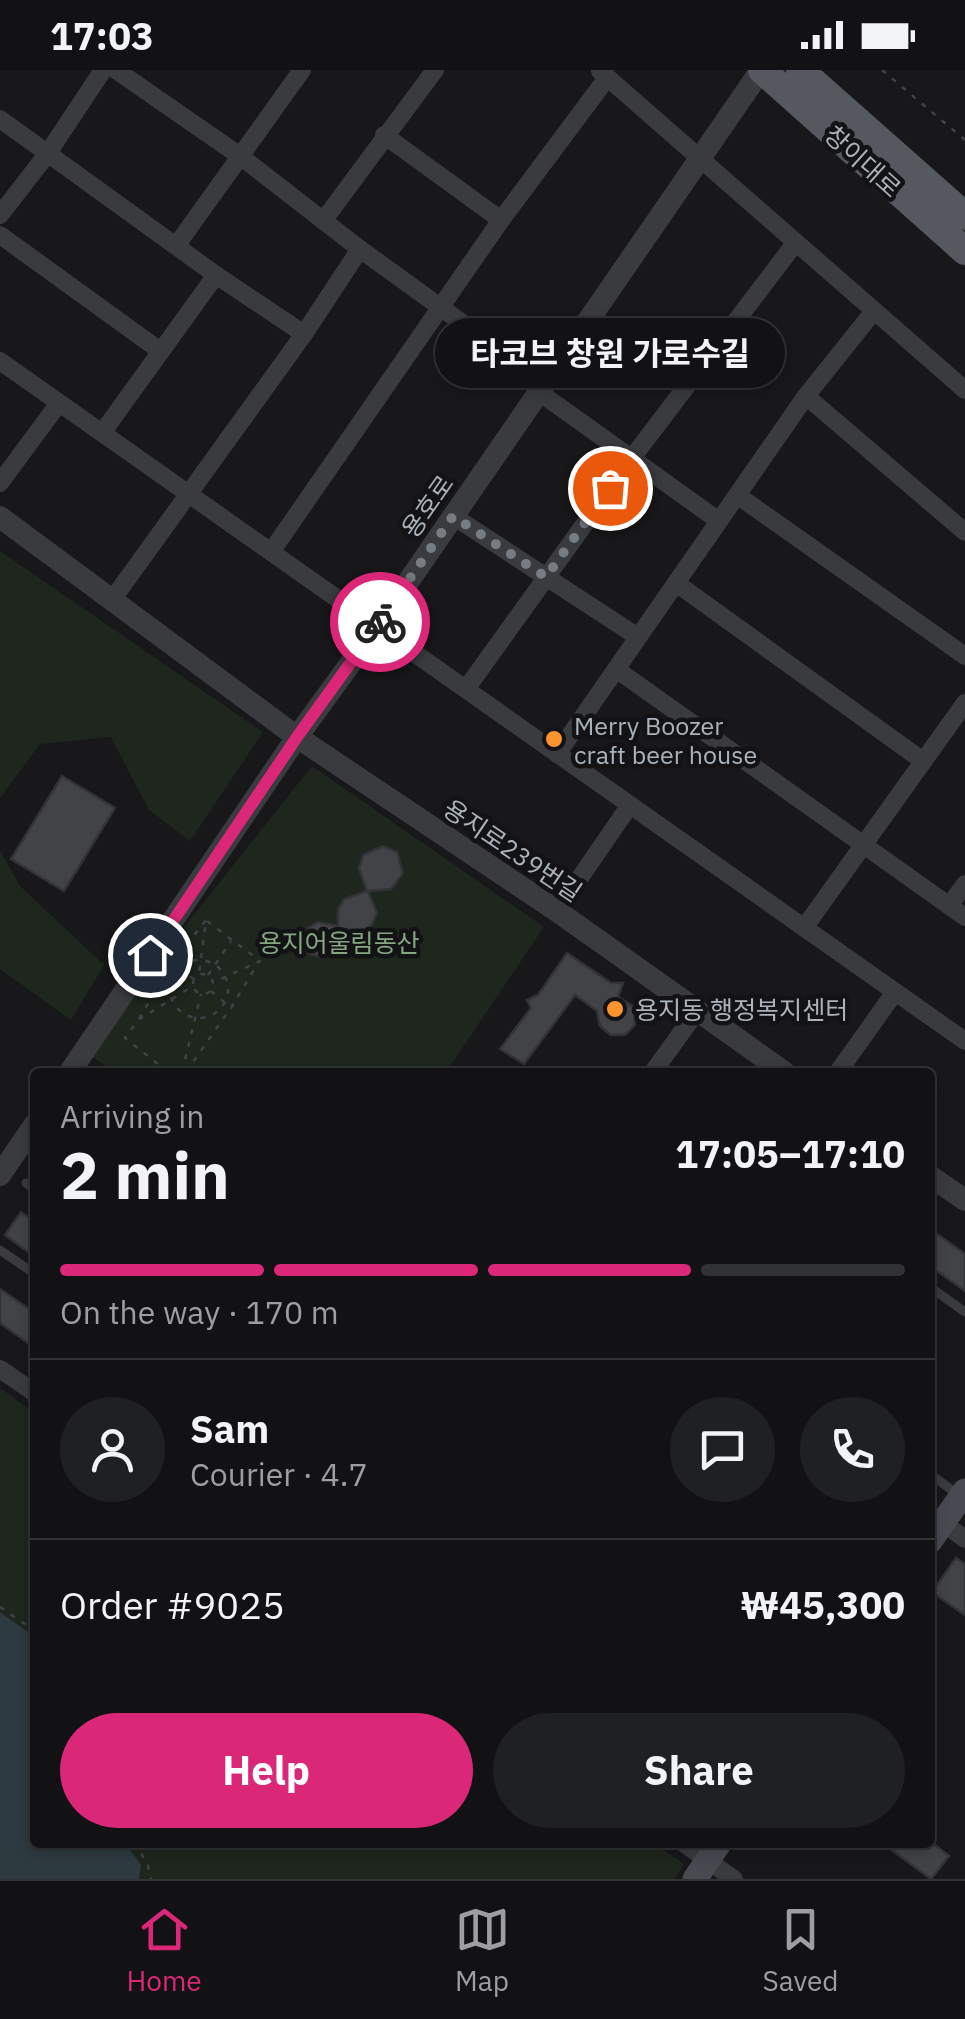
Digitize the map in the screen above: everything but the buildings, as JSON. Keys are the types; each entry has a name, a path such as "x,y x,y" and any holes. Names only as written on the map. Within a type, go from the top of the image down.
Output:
{"main road":[{"name":"창이대로","path":"761,70 965,251"},
{"name":"창이대로","path":"806,72 965,216"},
{"path":"936,1532 963,1494"}],"street":[{"path":"0,215 48,154 103,70"},
{"path":"116,70 240,156 719,522"},
{"path":"323,221 435,70"},
{"name":"용호로","path":"73,1068 297,737 761,70"},
{"path":"176,246 299,71"},
{"path":"271,552 603,74 965,390"},
{"path":"0,119 304,334"},
{"path":"384,136 501,220"},
{"path":"0,235 159,350"},
{"path":"466,689 632,458 796,242"},
{"path":"112,600 360,250"},
{"path":"102,433 216,274"},
{"path":"557,754 806,396 874,310"},
{"path":"0,361 965,1042"},
{"path":"806,396 965,532"},
{"path":"0,483 59,403"},
{"path":"738,495 965,656"},
{"path":"453,516 638,637"},
{"name":"용지로239번길","path":"0,517 297,737 557,912 778,1068"},
{"path":"676,582 924,761"},
{"path":"616,669 957,912 965,884"},
{"path":"804,928 965,704"},
{"path":"557,912 630,806"},
{"path":"841,1068 894,992"},
{"path":"656,1068 697,1011"},
{"path":"0,1175 30,1131"},
{"path":"935,1179 965,1200"},
{"path":"0,1369 30,1390"},
{"path":"936,1532 965,1539"},
{"path":"707,1861 734,1879"}],"lane":[{"path":"0,1250 30,1271"},
{"path":"935,1291 965,1312"},
{"path":"935,1477 963,1494"}],"path":[{"path":"882,70 965,140"},
{"path":"206,920 260,961"},
{"path":"193,986 199,974 206,920"},
{"path":"163,1068 125,1038 171,964 206,920"},
{"path":"208,974 232,940"},
{"path":"201,960 216,964 226,977 226,1002 212,1016 194,1018 176,1008 170,982 178,968 201,960"},
{"path":"201,994 210,991 214,982 260,961"},
{"path":"187,1068 260,961"},
{"path":"171,964 194,979"},
{"path":"199,974 208,974"},
{"path":"208,974 214,982"},
{"path":"138,1020 193,986"},
{"path":"193,986 201,994"},
{"path":"210,991 231,1008"},
{"path":"185,1068 201,994"},
{"path":"0,1607 30,1628"},
{"path":"138,1848 151,1879"}],"green space":[{"path":"0,551 263,732 190,841 149,810 111,737 40,744 0,798"},
{"name":"용지어울림동산","path":"312,766 544,927 449,1068 109,1068 85,1052"},
{"path":"0,850 20,886 104,965 71,1020 0,969"},
{"path":"0,1388 30,1409 30,1848 660,1848 684,1864 675,1879 0,1879"}],"shaded area":[{"path":"0,1612 30,1633 30,1848 129,1848 141,1865 139,1879 0,1879"}],"way so far":[{"path":"380,622 453,516 546,577 610,488"}],"place":[{"name":"타코브 창원 가로수길","path":"610,488"},
{"name":"Merry Boozer craft beer house","path":"554,739"},
{"name":"용지동 행정복지센터","path":"615,1009"}],"route":[{"path":"150,955 380,622"}]}
